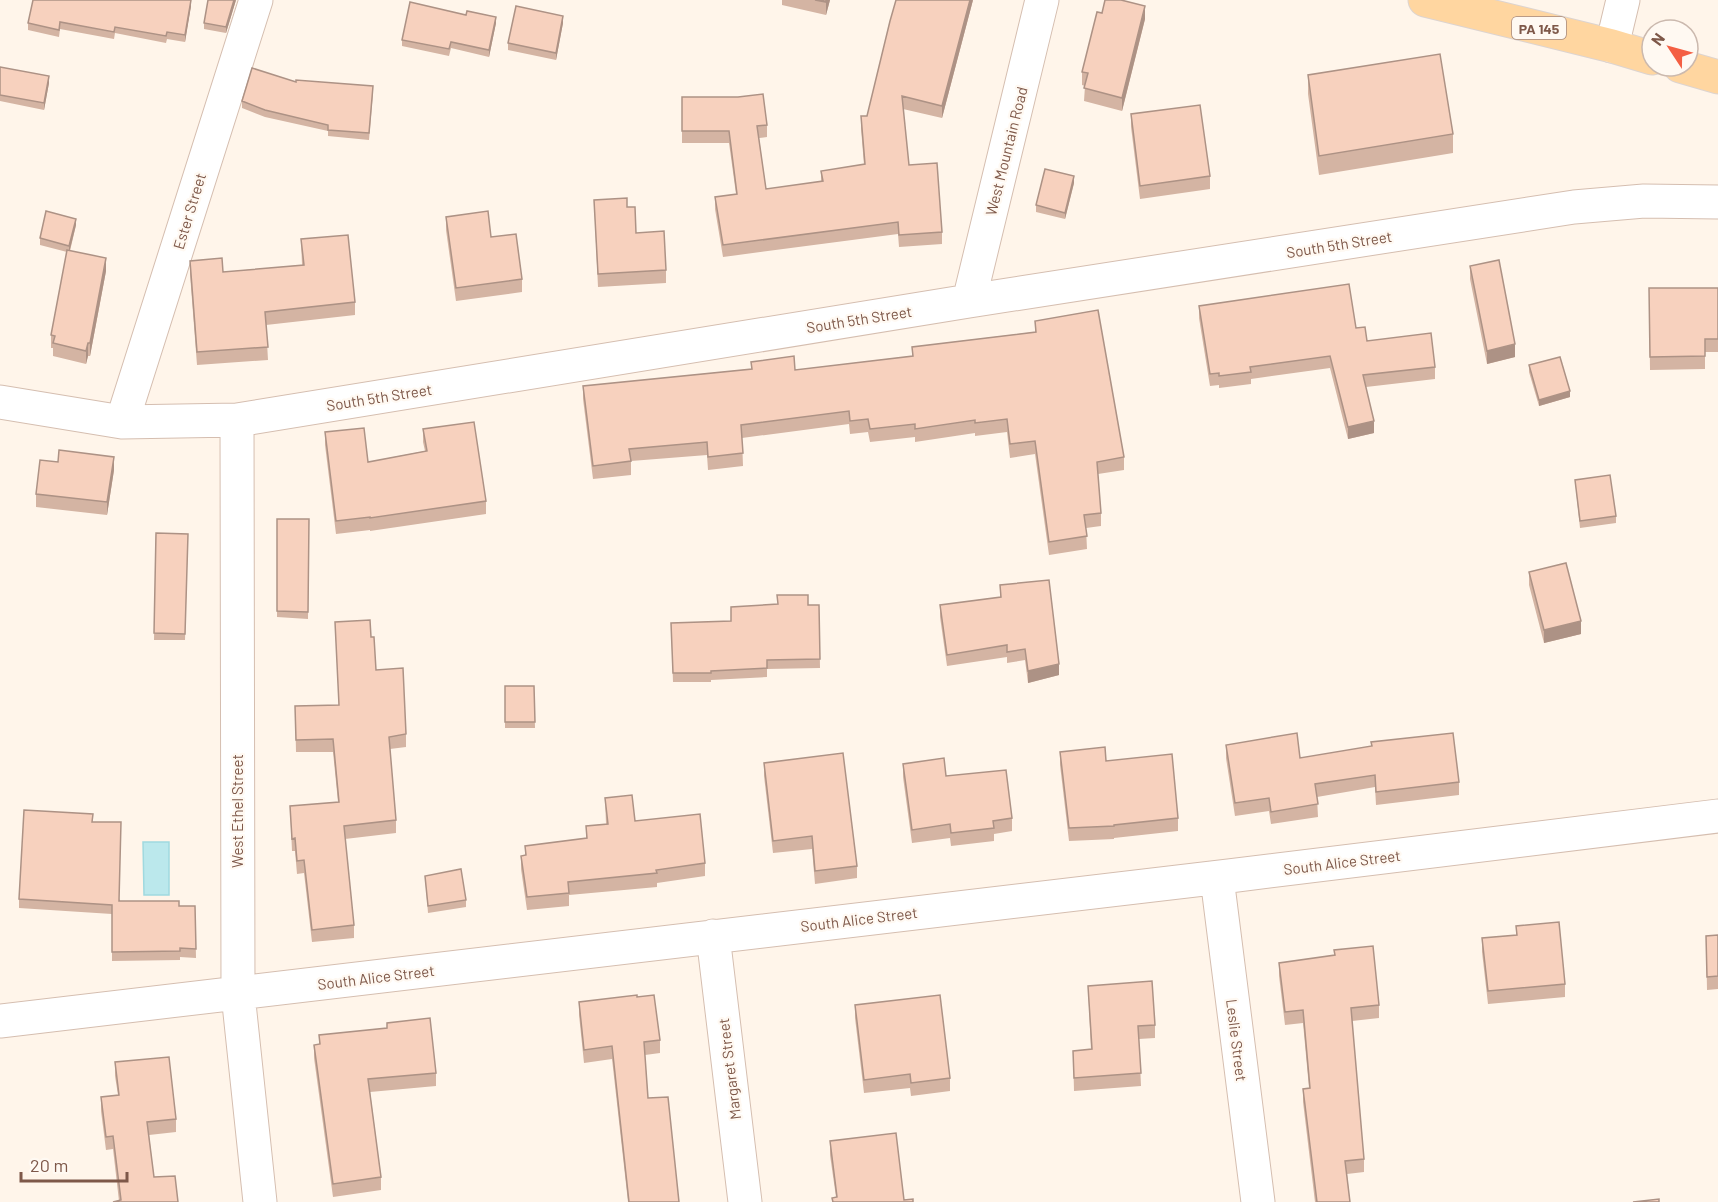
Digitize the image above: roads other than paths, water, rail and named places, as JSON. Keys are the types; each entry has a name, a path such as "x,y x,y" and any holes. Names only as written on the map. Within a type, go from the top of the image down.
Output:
{"main road":[{"name":"PA 145","path":"1425,0 1640,54"},
{"path":"1700,72 1718,77"}],"street":[{"name":"Ester Street","path":"122,422 256,0"},
{"name":"West Mountain Road","path":"969,301 1042,0"},
{"path":"1612,46 1623,0"},
{"name":"South 5th Street","path":"0,402 122,422 237,420 969,301 1574,207 1644,201 1718,202"},
{"name":"West Ethel Street","path":"237,420 238,994 260,1202"},
{"name":"South Alice Street","path":"0,1021 1217,878 1718,816"},
{"name":"Leslie Street","path":"1217,878 1258,1202"},
{"name":"Margaret Street","path":"713,936 745,1202"}],"water":[{"path":"143,842 169,842 169,895 144,895"}]}
